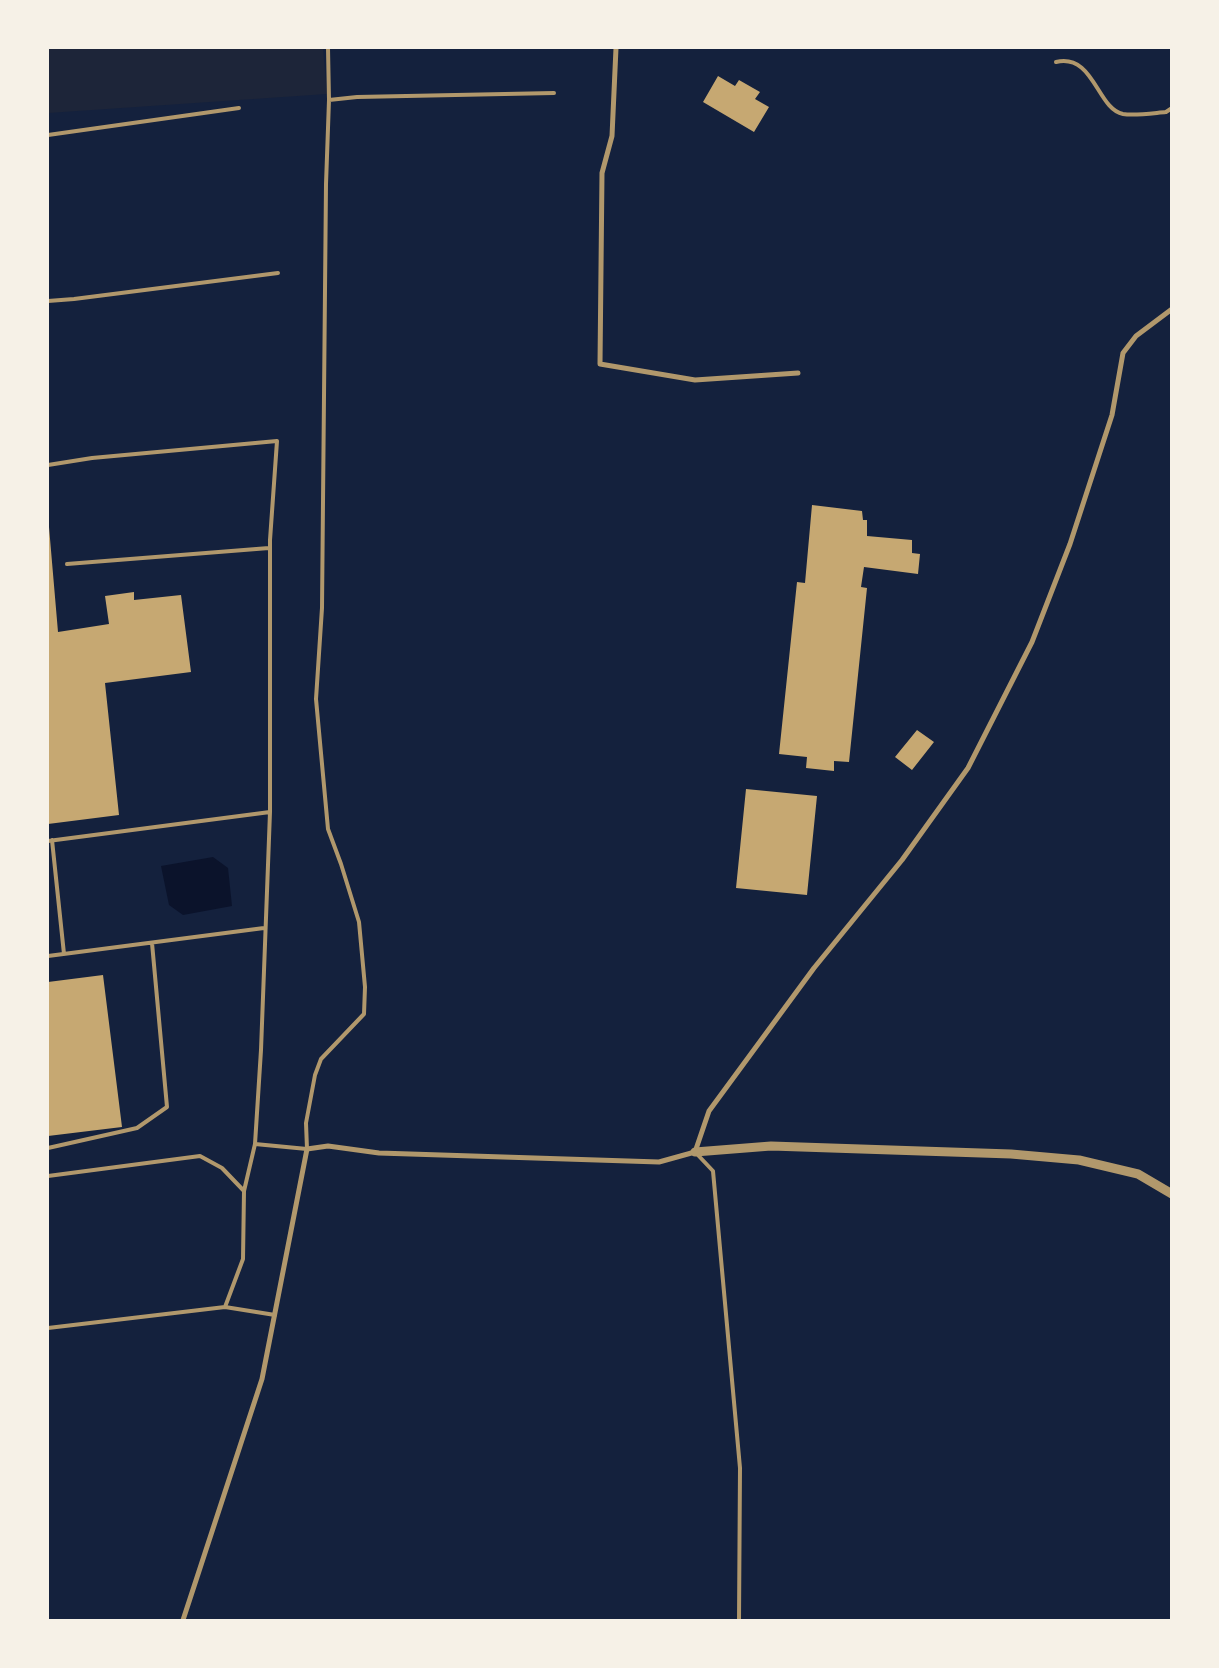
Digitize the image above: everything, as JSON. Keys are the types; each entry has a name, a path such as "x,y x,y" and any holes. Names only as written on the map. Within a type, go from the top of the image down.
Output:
{"street":[{"path":"616,48 612,136 602,173 600,364 695,380 798,373"},
{"path":"695,1152 709,1111 814,968 902,860 968,768 1032,642 1070,544 1112,415 1123,354 1136,336 1172,309"},
{"path":"183,1620 262,1379 306,1149 328,1146 379,1153 659,1162 695,1152 771,1146 1011,1154 1079,1160 1138,1174 1172,1194"}],"lane":[{"path":"254,1144 306,1149 306,1123 315,1075 321,1059 364,1014 365,987 359,922 328,829 316,699 322,608 326,184 330,100 328,48"},
{"path":"1056,62 1062,60 1076,63 1088,74 1111,107 1122,114 1166,112 1172,108"},
{"path":"330,100 357,97 554,93"},
{"path":"48,134 239,108"},
{"path":"48,301 278,273"},
{"path":"48,465 92,458 277,441 270,548 270,812 264,928 261,1050 254,1144 244,1191 243,1259 224,1307"},
{"path":"67,564 270,548"},
{"path":"64,954 50,841 270,812"},
{"path":"48,956 264,928"},
{"path":"48,1148 137,1128 167,1107 152,943"},
{"path":"695,1152 713,1171 714,1181 740,1468 739,1620"},
{"path":"48,1176 200,1156 222,1168 244,1191"},
{"path":"48,1328 224,1307 275,1315"}],"shaded area":[{"path":"48,48 323,48 327,94 48,113"},
{"path":"213,857 228,868 232,906 183,915 169,905 161,866"}],"building":[{"path":"718,76 735,86 739,80 760,92 755,99 769,107 754,132 703,102"},
{"path":"812,505 862,511 863,520 867,520 867,536 912,540 912,553 920,554 918,574 864,567 861,587 867,588 849,762 834,761 834,771 806,768 807,757 779,754 797,582 805,583"},
{"path":"48,527 58,632 109,624 105,596 134,592 134,600 181,595 191,672 105,683 119,815 48,824"},
{"path":"917,730 934,742 912,770 895,757"},
{"path":"746,789 817,796 807,895 736,888"},
{"path":"103,975 122,1127 48,1136 48,982"}]}
